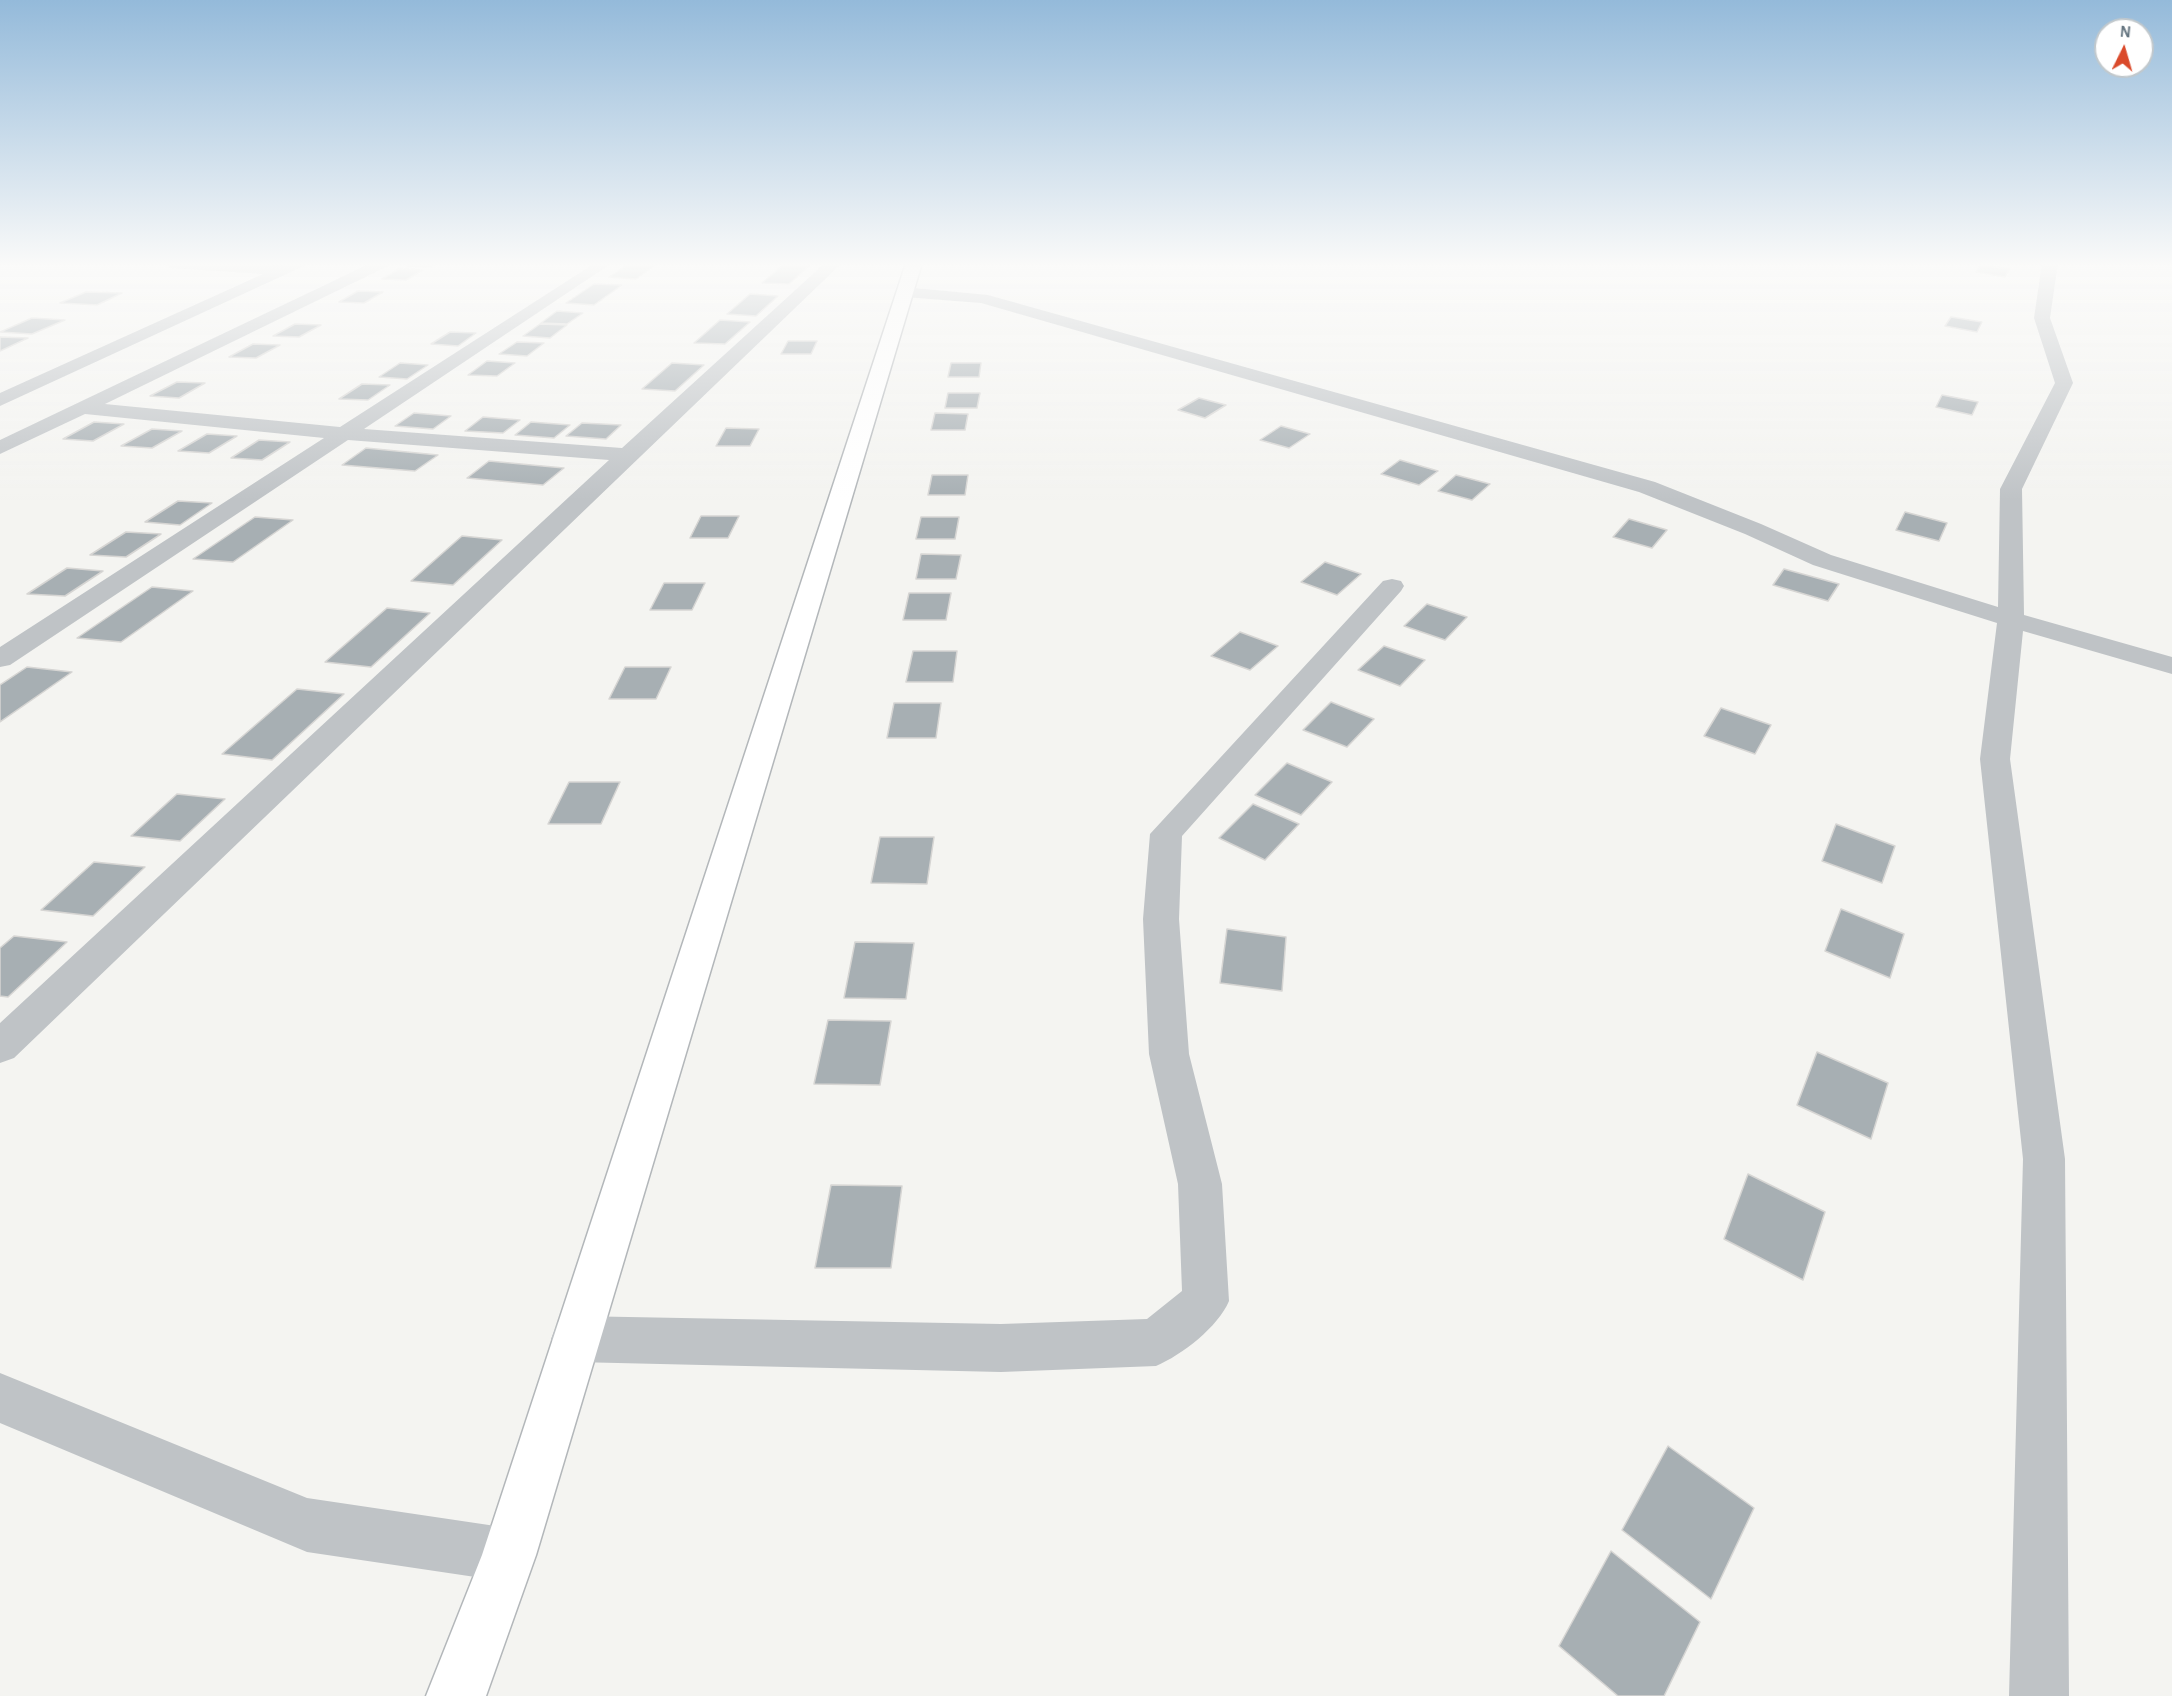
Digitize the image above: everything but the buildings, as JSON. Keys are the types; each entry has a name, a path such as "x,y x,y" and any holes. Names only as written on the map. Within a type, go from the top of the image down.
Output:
{"main road":[{"path":"456,1696 509,1555 889,342"}],"street":[{"path":"0,400 126,342"},
{"path":"0,448 219,342"},
{"path":"0,659 485,342"},
{"path":"0,1047 748,342"},
{"path":"1137,342 1647,487 1753,529 1822,560 2172,666"},
{"path":"2039,1696 2044,1159 1995,759 2011,619 2011,489 2064,383 2050,342"},
{"path":"82,408 345,434 627,454"},
{"path":"575,1339 1001,1348 1156,1342 1206,1301 1200,1184 1169,1054 1161,919 1166,834 1392,586"},
{"path":"0,1398 306,1525 509,1555"}]}
